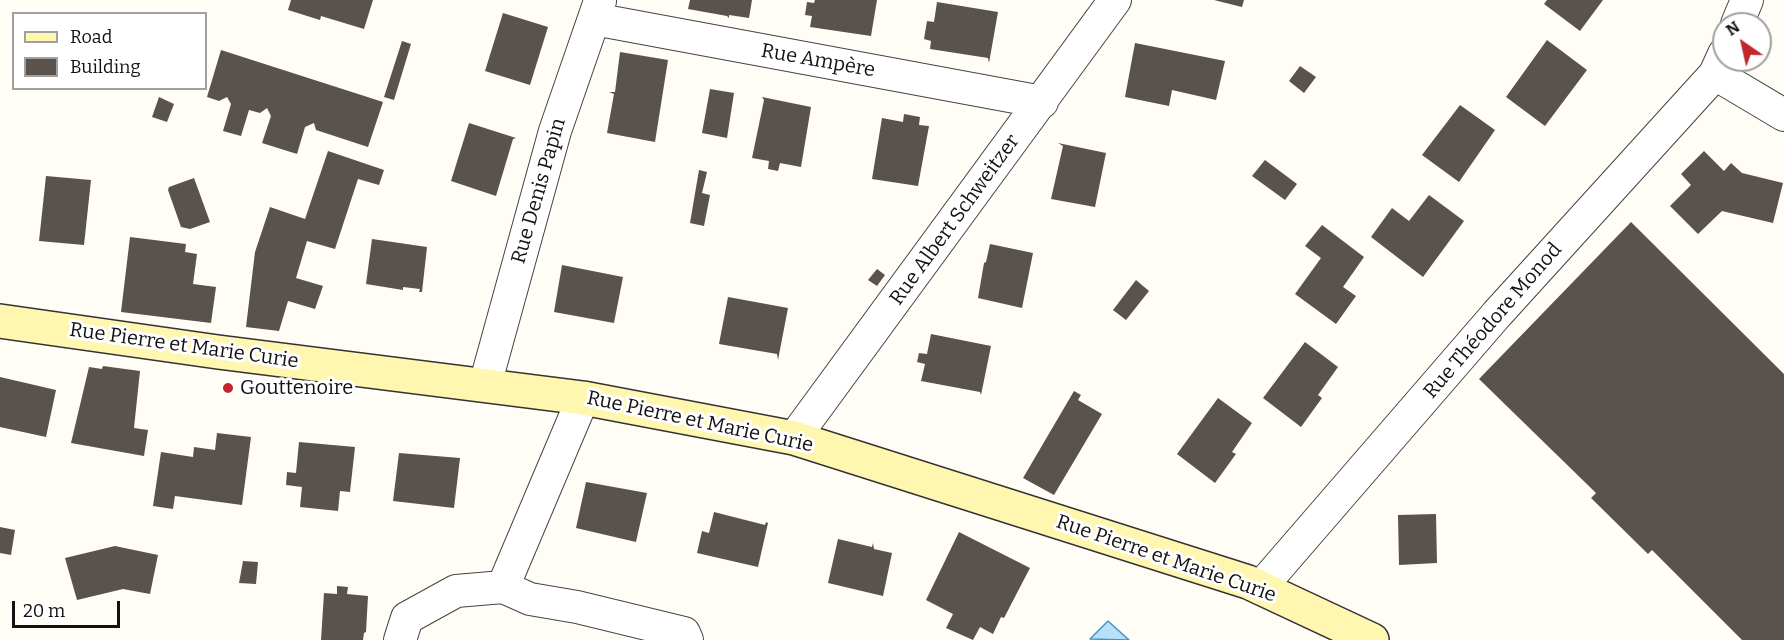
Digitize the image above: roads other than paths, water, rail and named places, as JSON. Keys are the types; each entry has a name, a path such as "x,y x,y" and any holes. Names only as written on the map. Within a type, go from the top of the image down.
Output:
{"main road":[{"name":"Rue Pierre et Marie Curie","path":"0,321 583,398 794,438 1248,582 1372,640"}],"street":[{"name":"Rue Albert Schweitzer","path":"794,438 1115,0"},
{"name":"Rue Ampère","path":"597,10 1042,102"},
{"name":"Rue Denis Papin","path":"485,385 555,131 597,10"},
{"name":"Rue Théodore Monod","path":"1260,588 1497,314 1713,72"},
{"path":"1730,72 1784,115"},
{"path":"502,587 583,398"},
{"path":"400,640 408,618 456,591 502,587 530,599 577,607 684,633 687,640"}],"water":[{"path":"1108,621 1129,640 1090,639"}],"place":[{"name":"Gouttenoire","path":"228,388"}]}
